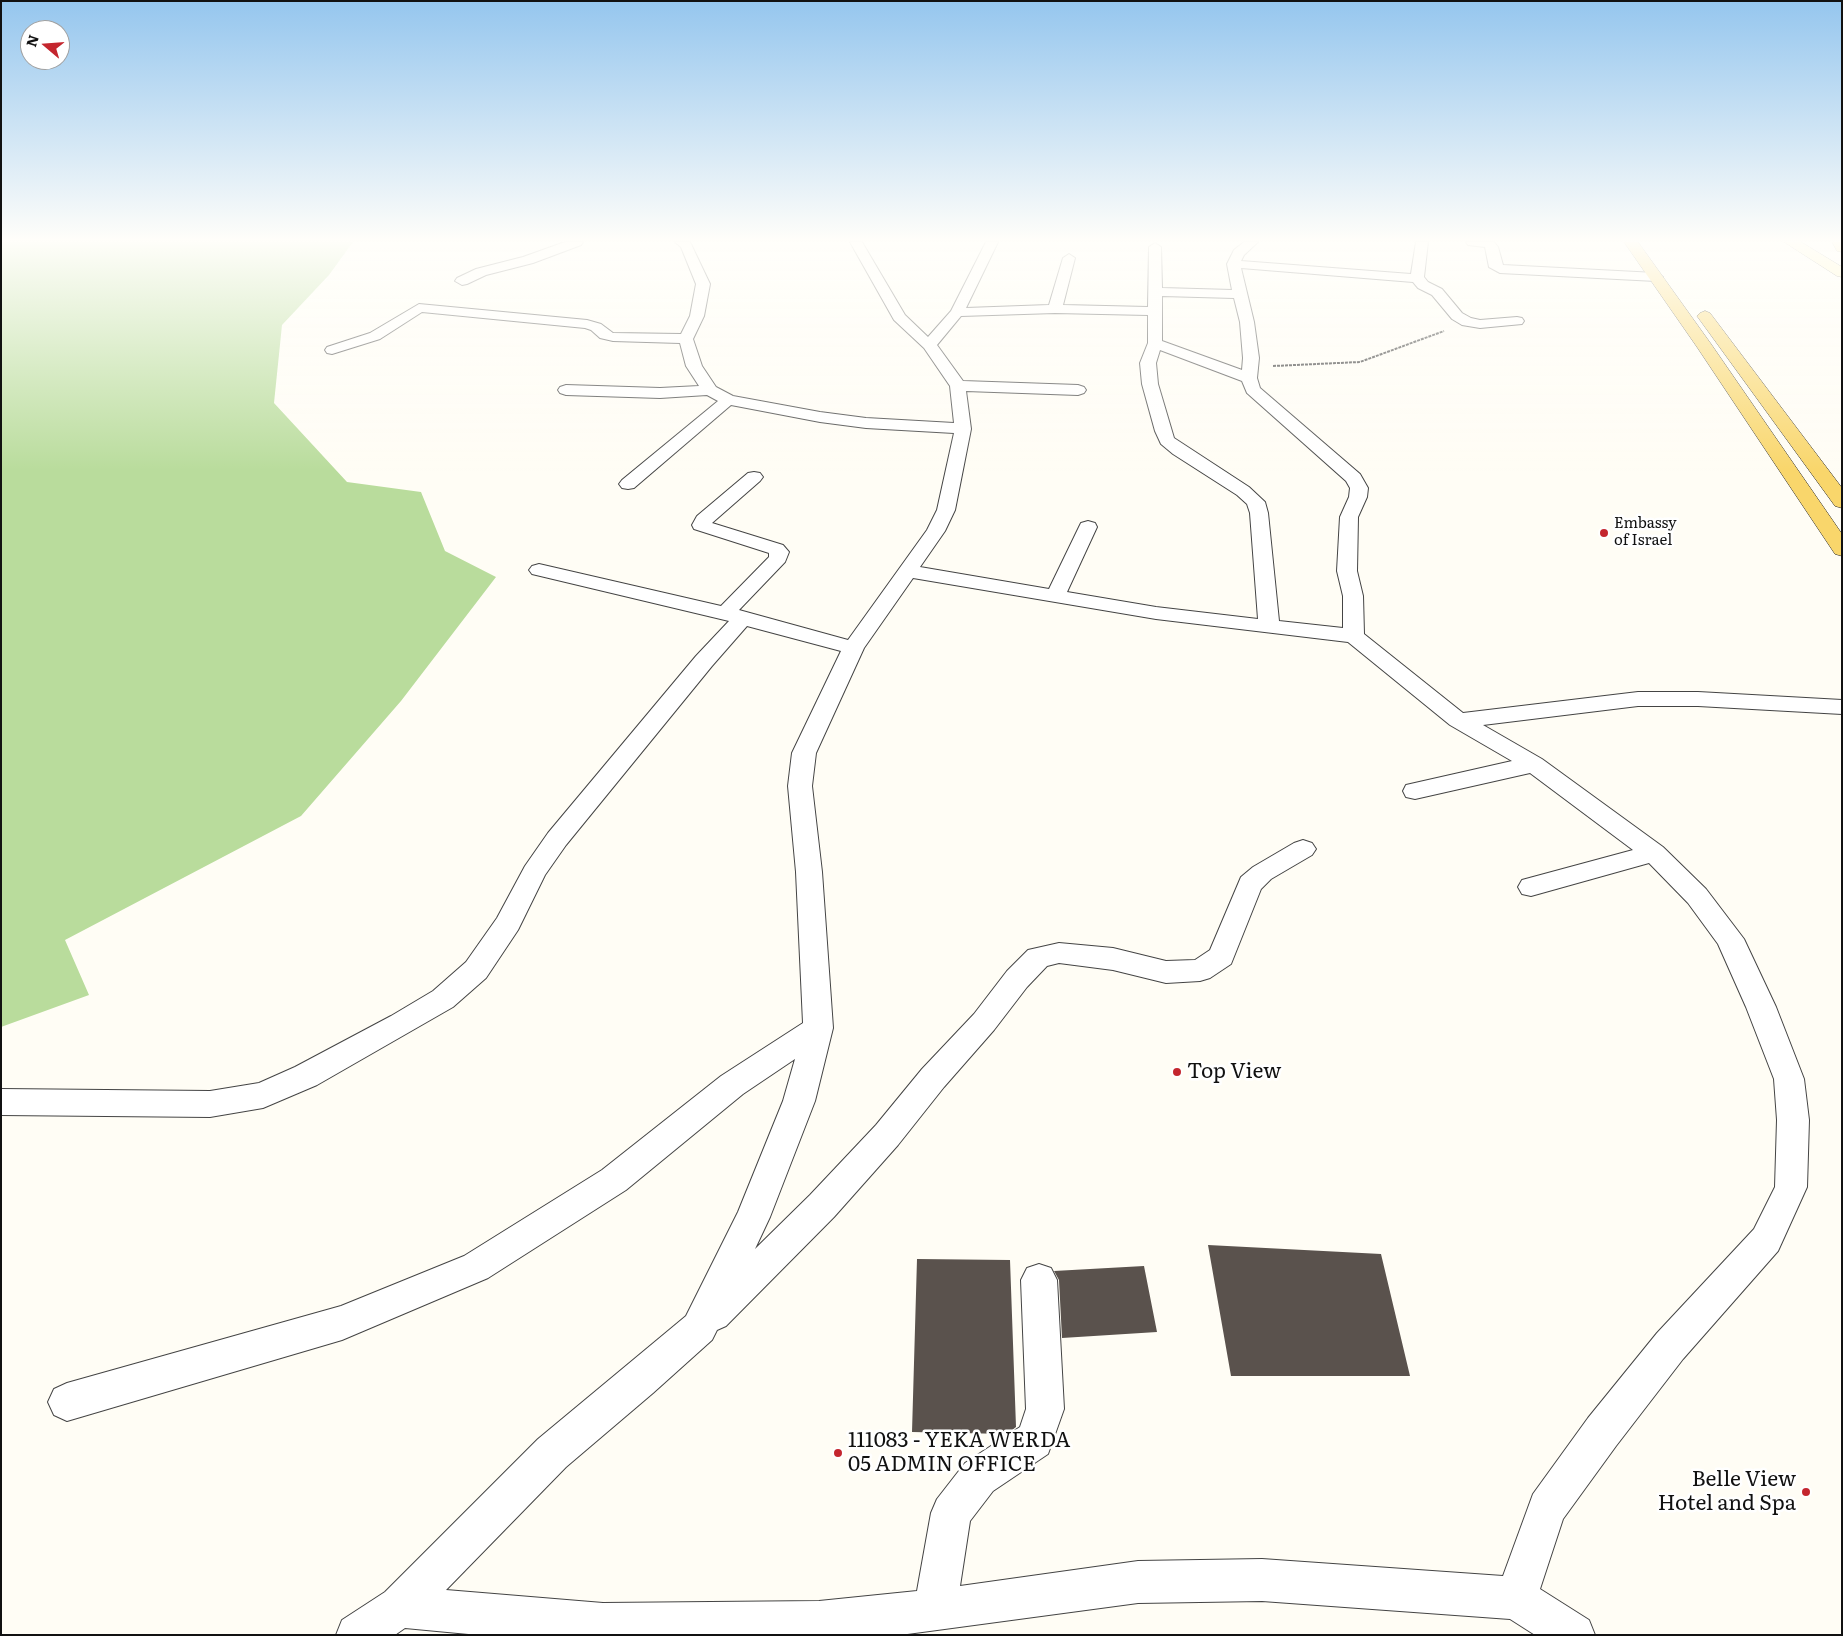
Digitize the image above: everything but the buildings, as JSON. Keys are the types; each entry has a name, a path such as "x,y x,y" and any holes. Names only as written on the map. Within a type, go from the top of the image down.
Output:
{"main road":[{"path":"1691,318 1758,426 1842,550"},
{"path":"1706,318 1842,502"},
{"path":"1758,426 1788,428"}],"street":[{"path":"332,350 375,336 403,318"},
{"path":"528,318 587,324 596,327 605,335 613,337 686,339"},
{"path":"696,318 686,339 694,366 702,381 710,390 728,400 866,423 963,429"},
{"path":"699,1328 753,1217 798,1101 818,1028 809,872 800,786 804,753 853,648 936,531 946,510 963,429 958,386 929,345 900,318"},
{"path":"929,345 951,318"},
{"path":"1155,318 1155,343 1148,363 1150,384 1167,440 1243,490 1256,502 1269,626"},
{"path":"1246,318 1253,390 1354,478 1359,488 1358,497 1349,517 1347,571 1353,596 1354,636"},
{"path":"1461,318 1467,322 1480,324 1517,321"},
{"path":"1155,343 1250,372"},
{"path":"958,386 1078,390"},
{"path":"566,390 660,393 710,390"},
{"path":"628,484 728,400"},
{"path":"1,1102 210,1104 263,1095 306,1076 443,999 476,970 508,923 534,872 557,839 704,661 734,616 778,558 779,552 776,549 701,525 704,520 754,477"},
{"path":"1056,595 1088,527"},
{"path":"539,570 734,616 853,648"},
{"path":"908,571 1156,613 1354,636 1458,720 1534,764 1654,852 1697,896 1730,939 1761,1007 1789,1079 1793,1120 1791,1187 1766,1240 1670,1346 1602,1432 1547,1508 1516,1598"},
{"path":"1458,720 1638,699 1698,699 1842,707"},
{"path":"1415,791 1534,764"},
{"path":"357,1635 400,1607 552,1454 699,1328 822,1206 887,1135 933,1078 984,1022 1038,957 1058,953 1112,960 1166,972 1200,970 1221,957 1250,884 1262,873 1303,849"},
{"path":"1531,887 1654,852"},
{"path":"67,1402 342,1323 476,1267 614,1180 732,1085 818,1028"},
{"path":"935,1610 951,1513 980,1477 1034,1440 1045,1409 1039,1280"},
{"path":"400,1607 603,1629 819,1622 935,1610 1138,1582 1262,1580 1516,1598 1574,1635"}],"path":[{"path":"1250,372 1360,362 1467,322"}],"green space":[{"path":"1,318 288,318 282,325 274,403 347,482 421,492 445,551 496,577 401,701 301,816 65,940 89,995 1,1027"}],"place":[{"name":"Embassy of Israel","path":"1604,533"},
{"name":"Top View","path":"1177,1072"},
{"name":"111083 - YEKA WERDA 05 ADMIN OFFICE","path":"838,1453"},
{"name":"Belle View Hotel and Spa","path":"1806,1492"}]}
